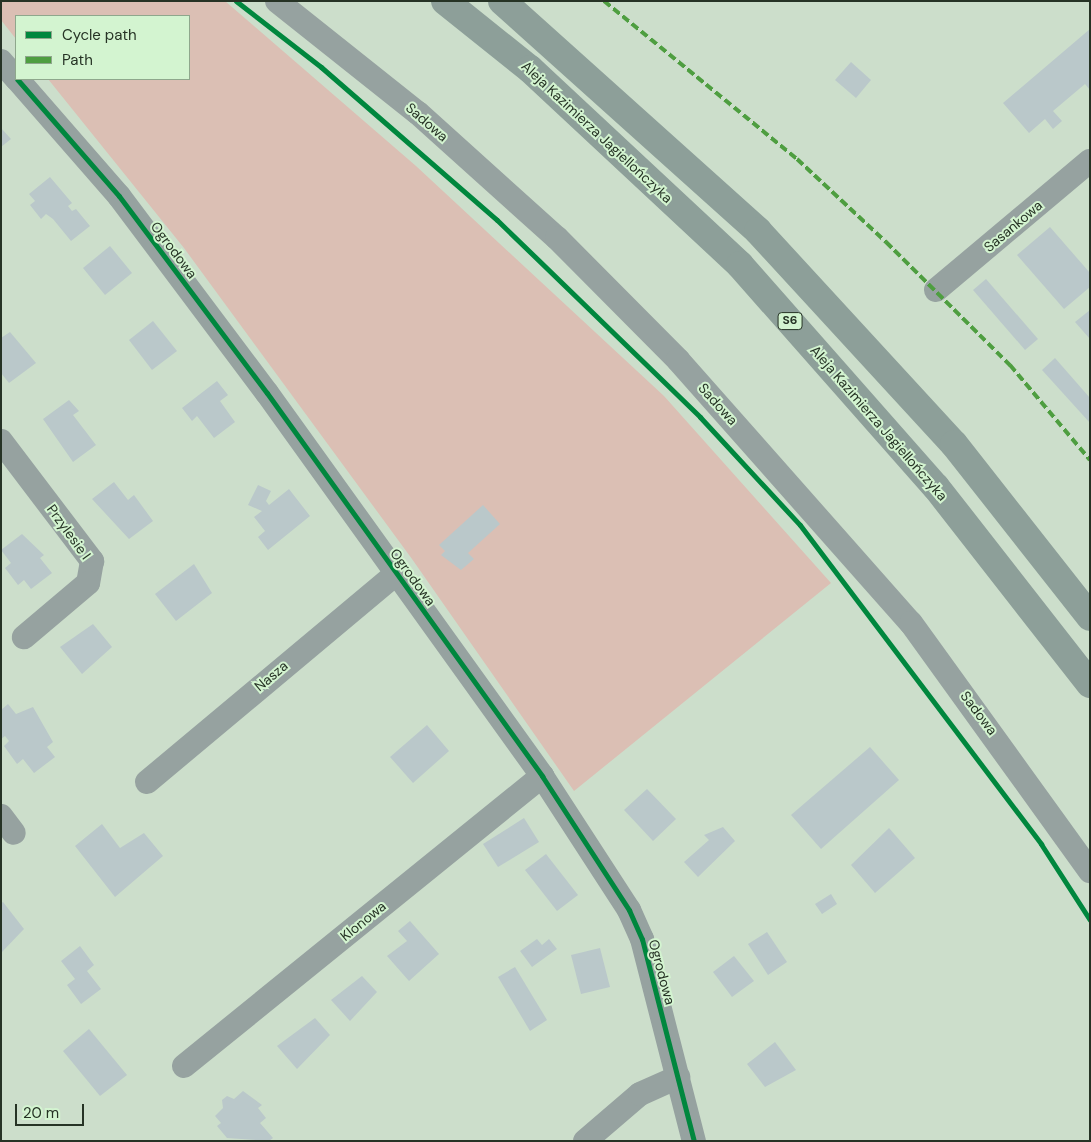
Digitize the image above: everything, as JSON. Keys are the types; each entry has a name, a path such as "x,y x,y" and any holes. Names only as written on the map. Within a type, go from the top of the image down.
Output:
{"highway":[{"name":"Aleja Kazimierza Jagiellończyka","path":"445,1 530,69 740,265 936,487 1090,684"},
{"path":"502,1 758,230 954,444 1090,617"}],"street":[{"name":"Sadowa","path":"277,1 418,113 557,238 678,360 911,622 1090,871"},
{"name":"Ogrodowa","path":"1,61 15,78"},
{"name":"Ogrodowa","path":"17,80 119,196 397,573 542,776 632,917 678,1077 694,1141"},
{"name":"Sasankowa","path":"936,290 1090,161"},
{"name":"Przylesie I","path":"1,441 92,561 88,584 24,637"},
{"name":"Nasza","path":"146,782 397,573"},
{"name":"Klonowa","path":"184,1066 542,776"},
{"path":"585,1141 640,1094 678,1077"}],"shaded area":[{"path":"1,1 225,1 416,166 664,396 831,583 574,791 412,559 184,248 49,80 190,80 190,15 15,15 15,38 1,20"}],"building":[{"path":"1090,29 1090,90 1085,84 1053,111 1062,121 1053,129 1045,119 1029,133 1003,103"},
{"path":"851,62 871,80 856,98 835,80"},
{"path":"1,128 11,139 1,147"},
{"path":"50,177 72,203 68,206 72,211 76,209 90,226 71,241 53,219 46,214 41,219 30,205 35,201 29,194"},
{"path":"1050,227 1090,273 1090,287 1064,309 1017,255"},
{"path":"110,246 132,273 105,295 83,268"},
{"path":"986,279 1038,339 1025,350 973,290"},
{"path":"1090,310 1090,339 1075,322"},
{"path":"153,321 177,351 152,370 129,340"},
{"path":"10,332 36,363 9,383 1,373 1,338"},
{"path":"1055,358 1090,398 1090,423 1042,370"},
{"path":"217,381 228,395 220,401 235,422 214,438 197,416 192,421 182,408"},
{"path":"69,400 79,411 73,415 96,445 73,462 43,419"},
{"path":"114,482 128,500 134,495 153,521 129,539 92,499"},
{"path":"258,485 271,491 266,501 269,505 289,489 310,516 268,550 258,537 265,531 254,517 262,511 248,505"},
{"path":"483,505 500,524 468,553 474,559 461,570 441,555 445,551 439,545"},
{"path":"22,534 44,555 40,558 52,573 31,589 24,580 18,585 5,568 11,563 1,550"},
{"path":"194,564 212,593 176,621 155,594"},
{"path":"93,624 112,647 82,674 60,647"},
{"path":"8,704 16,714 33,707 53,742 47,747 55,757 34,773 23,759 17,764 4,746 9,741 5,736 1,739 1,710"},
{"path":"427,725 449,751 413,783 390,757"},
{"path":"870,747 899,780 821,849 791,815"},
{"path":"647,789 676,819 653,841 624,810"},
{"path":"524,818 539,842 498,867 483,844"},
{"path":"102,824 120,848 144,833 163,856 115,897 75,846"},
{"path":"723,827 735,841 698,877 684,862 709,840 704,835"},
{"path":"889,828 915,858 875,893 851,865"},
{"path":"546,854 578,895 557,911 525,870"},
{"path":"831,894 837,904 822,914 815,904"},
{"path":"3,902 24,929 1,953 1,903"},
{"path":"410,921 439,954 409,981 387,956 407,941 398,931"},
{"path":"767,932 787,962 768,975 748,944"},
{"path":"537,939 542,945 549,939 557,949 532,967 520,951"},
{"path":"80,946 94,965 87,971 101,989 81,1004 67,985 75,979 61,961"},
{"path":"600,948 610,987 581,994 571,955"},
{"path":"734,956 754,981 732,997 713,972"},
{"path":"515,967 547,1020 530,1031 498,977"},
{"path":"362,976 377,992 350,1021 331,1000"},
{"path":"315,1018 330,1035 297,1069 277,1046"},
{"path":"89,1029 127,1075 100,1096 63,1051"},
{"path":"775,1042 796,1070 765,1087 747,1064"},
{"path":"243,1091 262,1105 258,1108 266,1118 260,1123 273,1138 269,1141 227,1138 217,1126 221,1123 215,1116 223,1108 222,1100 227,1096 234,1099"}],"marked path":[{"path":"604,1 797,159 886,242 1010,365 1090,460"}],"cycle path":[{"path":"236,1 321,67 497,220 700,417 800,525 1041,844 1090,920"},
{"path":"18,80 119,196 267,393 542,776 629,910 642,939 694,1141"}]}
